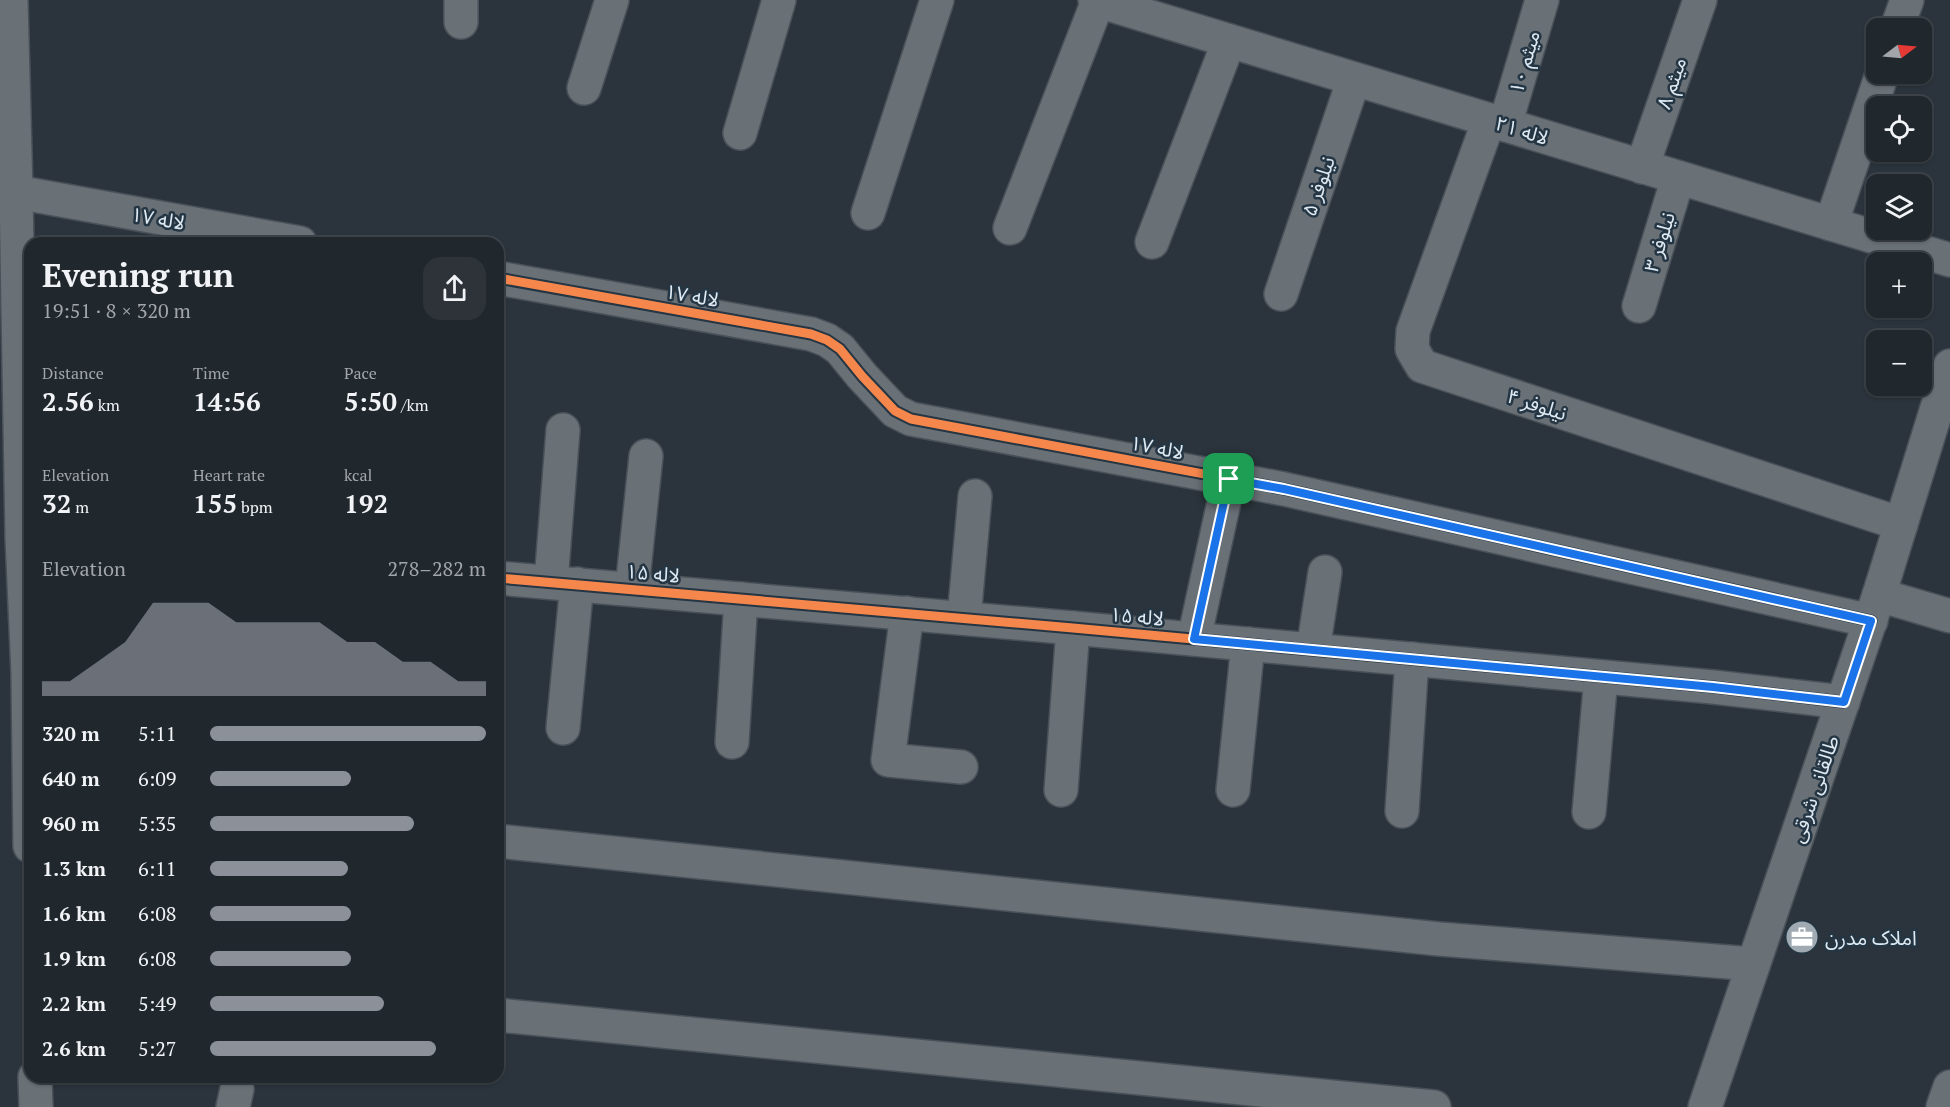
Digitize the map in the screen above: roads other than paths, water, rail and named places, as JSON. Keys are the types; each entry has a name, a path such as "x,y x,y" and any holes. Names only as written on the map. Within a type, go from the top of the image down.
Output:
{"street":[{"path":"11,0 24,468"},
{"path":"584,88 612,0"},
{"path":"740,133 779,0"},
{"path":"868,213 937,0"},
{"path":"1010,228 1096,0"},
{"name":"لاله ۲۱","path":"1096,0 1950,260"},
{"name":"میثم ۱۰","path":"1497,123 1542,0"},
{"name":"میثم ۸","path":"1642,166 1700,0"},
{"path":"1900,18 1906,0"},
{"path":"1152,242 1229,41"},
{"name":"نیلوفر ۵","path":"1281,294 1354,79"},
{"path":"1831,224 1879,84"},
{"name":"نیلوفر ۴","path":"1497,123 1413,331 1412,349 1422,366 1901,524"},
{"name":"نیلوفر ۳","path":"1639,306 1678,177"},
{"name":"لاله ۱۷","path":"16,192 267,237"},
{"name":"لاله ۱۷","path":"504,279 812,334 840,349 895,411 911,419 1284,489 1875,608 1950,616"},
{"name":"طالقانی شرقی","path":"1705,1107 1844,702 1950,366"},
{"path":"563,430 563,728"},
{"path":"632,589 646,456"},
{"path":"1194,639 1229,479"},
{"path":"964,618 975,496"},
{"path":"1313,650 1325,572"},
{"name":"لاله ۱۵","path":"504,578 1412,659 1844,702"},
{"path":"732,742 741,599"},
{"path":"907,613 888,760 961,767"},
{"path":"1061,790 1073,628"},
{"path":"1233,790 1248,644"},
{"path":"1402,811 1412,659"},
{"path":"1589,812 1601,677"},
{"path":"504,842 1439,939 1753,964"},
{"path":"504,1016 1434,1107"},
{"path":"35,1083 36,1107"},
{"path":"1942,1107 1950,1088"}],"place":[{"name":"املاک مدرن","path":"1802,937"}]}
